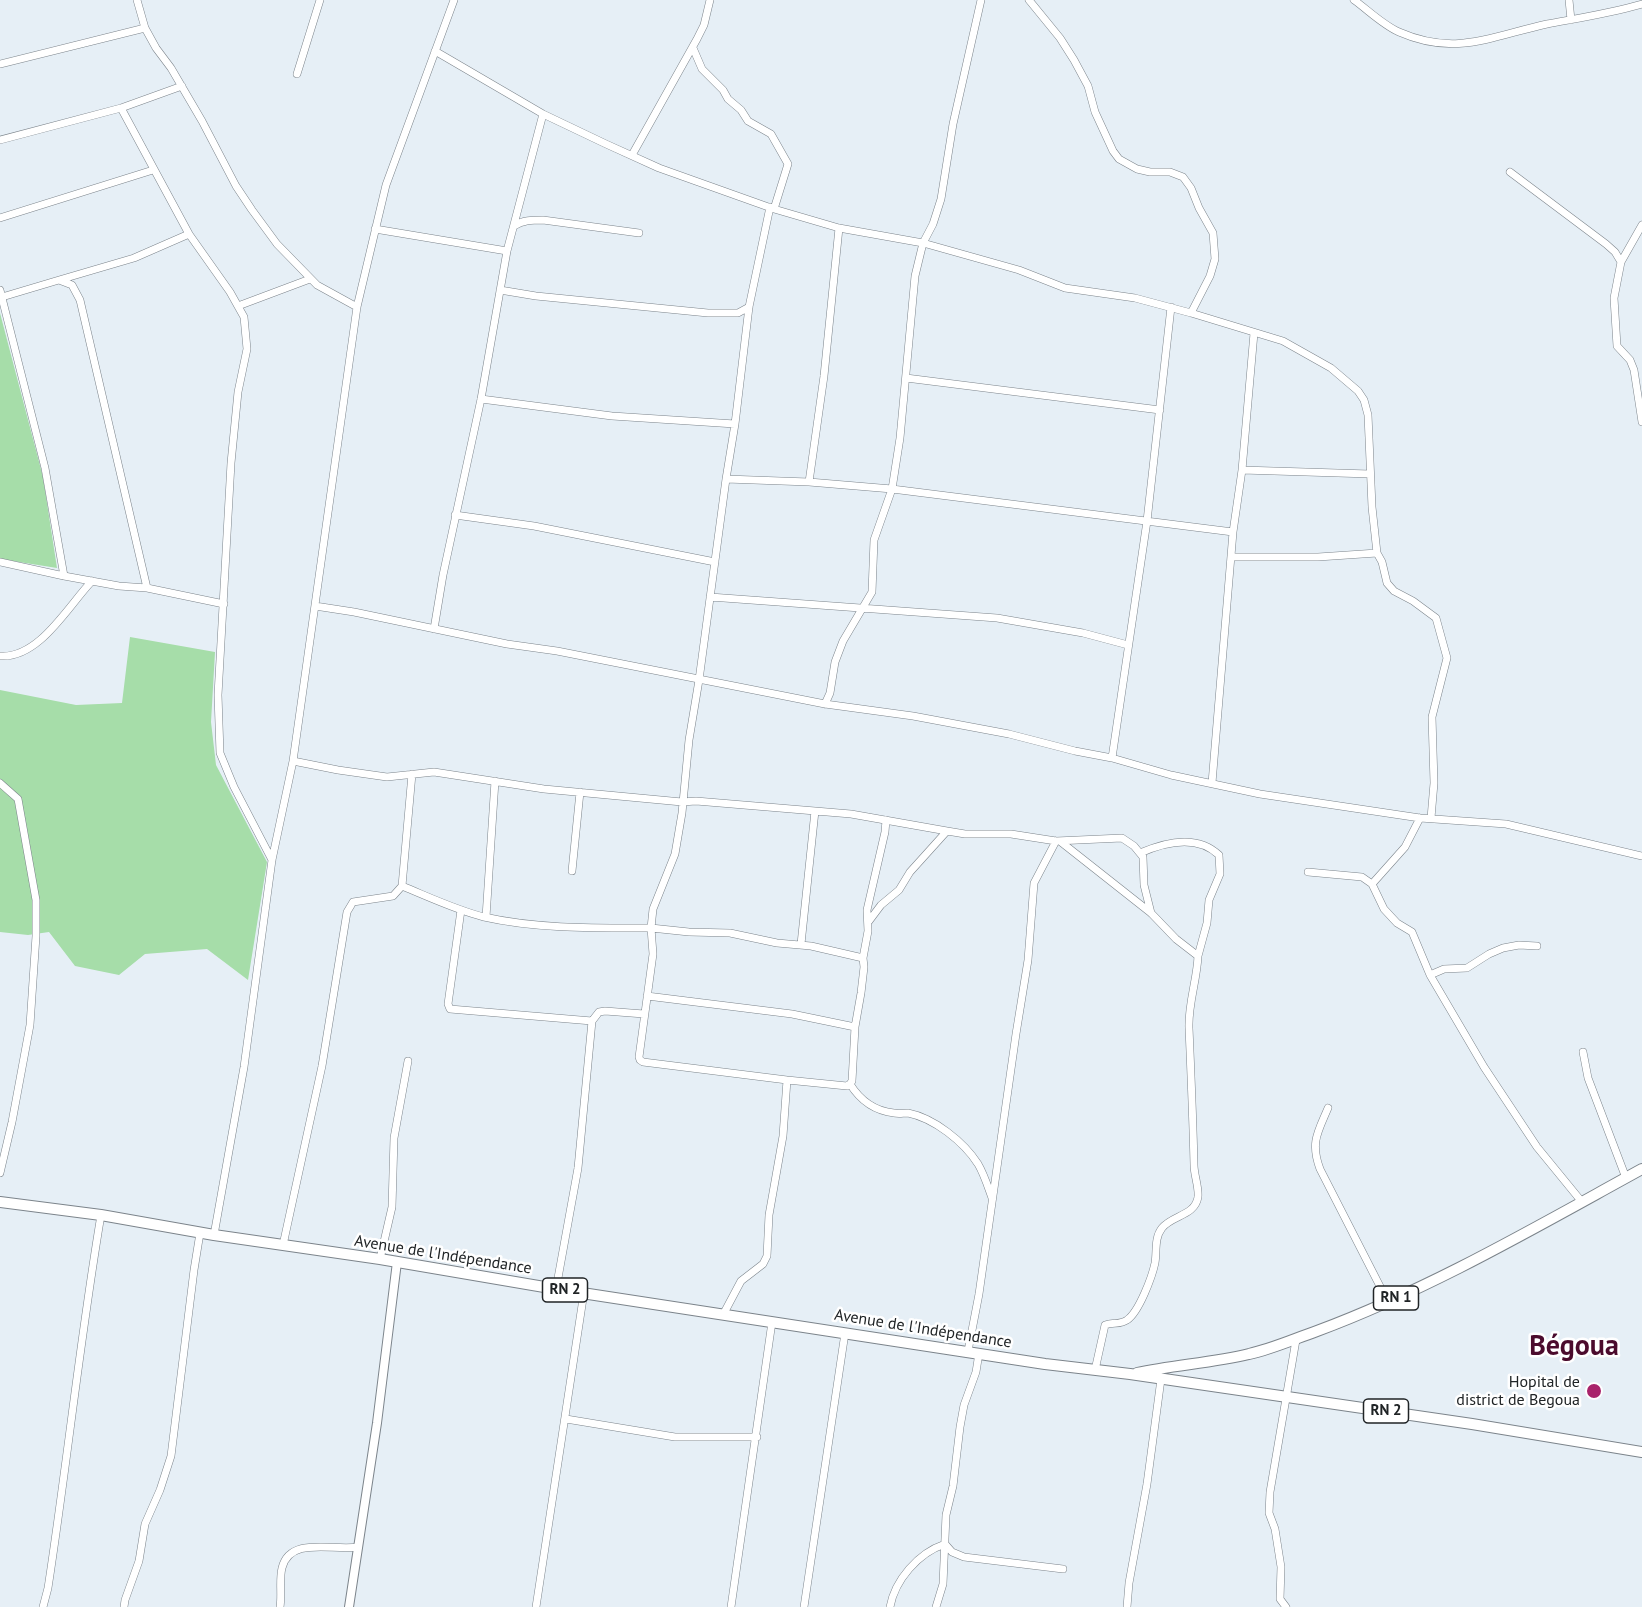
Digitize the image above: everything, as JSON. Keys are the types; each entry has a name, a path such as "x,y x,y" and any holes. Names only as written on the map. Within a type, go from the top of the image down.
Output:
{"main road":[{"name":"RN 1","path":"1130,1374 1248,1354 1296,1340 1388,1302 1642,1169"},
{"name":"Avenue de l'Indépendance","path":"0,1202 101,1215 200,1233 380,1259 772,1322 1130,1374"},
{"name":"RN 2","path":"1130,1374 1472,1424 1642,1452"}],"street":[{"path":"137,0 146,28 182,86 246,202 277,244 310,279 328,293 357,307"},
{"path":"297,74 320,0"},
{"path":"214,1235 244,1067 272,860 293,760 357,307 386,185 454,0"},
{"path":"632,155 693,48 704,25 710,0"},
{"path":"825,704 830,693 835,662 843,641 872,592 874,540 892,489 906,378 915,276 923,243 933,224 941,199 953,124 981,0"},
{"path":"1029,0 1060,38 1074,60 1088,86 1095,112 1119,159 1137,169 1150,172 1170,172 1183,177 1191,188 1213,233 1215,259 1210,276 1191,313"},
{"path":"1354,0 1397,31 1434,43 1451,45 1478,43 1642,4"},
{"path":"1569,0 1571,20"},
{"path":"0,64 146,28"},
{"path":"693,48 702,69 723,90 728,99 741,110 748,121 771,134 788,164 772,208 749,307 735,424 689,740 682,813 675,854 653,909 651,928 653,954 639,1057 643,1062 787,1080 847,1086 850,1084"},
{"path":"435,51 543,114 659,168 772,208 839,228 923,243 1019,270 1065,288 1135,298 1171,307 1283,341 1330,368 1358,391 1364,400 1368,415 1370,474 1377,553 1382,562 1387,583 1394,591 1413,601 1436,618 1447,658 1432,717 1434,783 1431,818"},
{"path":"0,140 121,108 182,86"},
{"path":"121,108 189,234 244,317 248,349 238,392 231,463 218,695 220,753 234,787 272,860"},
{"path":"434,629 455,515 481,399 507,251 543,114"},
{"path":"0,218 153,170"},
{"path":"1510,172 1606,244 1621,262"},
{"path":"513,226 519,222 543,220 639,233"},
{"path":"1642,225 1621,262 1614,298 1617,346 1630,360 1634,370 1642,422"},
{"path":"809,482 824,376 839,228"},
{"path":"375,229 507,251"},
{"path":"64,576 45,468 1,293 59,280 134,258 189,234"},
{"path":"238,306 310,279"},
{"path":"59,280 72,285 80,300 147,588"},
{"path":"500,291 708,313 738,313 749,307"},
{"path":"1112,758 1147,521 1171,307"},
{"path":"1212,783 1233,532 1242,470 1254,333"},
{"path":"906,378 1160,410"},
{"path":"481,399 612,416 735,424"},
{"path":"1242,470 1370,474"},
{"path":"726,479 809,482 892,489 1233,532"},
{"path":"455,515 534,526 715,562"},
{"path":"1231,557 1377,553"},
{"path":"0,562 64,576 119,586 147,588 224,604"},
{"path":"0,656 10,656 30,648 51,630 92,581"},
{"path":"710,597 997,618 1083,633 1128,645"},
{"path":"315,606 825,704 914,716 998,732 1112,758 1171,775 1260,794 1419,818 1506,825 1642,856"},
{"path":"293,760 338,770 387,777 434,772 580,792 815,811 886,820 965,834 1011,834 1058,842 1122,837 1143,857 1143,878 1151,913"},
{"path":"283,1245 322,1066 347,912 353,902 393,896 402,886 412,774"},
{"path":"486,917 495,781"},
{"path":"0,783 18,799 36,900 30,1025 0,1173"},
{"path":"572,872 580,792"},
{"path":"801,944 815,811"},
{"path":"1372,884 1405,847 1419,818"},
{"path":"850,1084 855,1027 864,968 867,910 886,820"},
{"path":"868,921 880,905 899,890 910,872 947,831"},
{"path":"1078,841 1078,856"},
{"path":"1095,1370 1106,1325 1118,1324 1129,1319 1143,1293 1155,1262 1156,1241 1160,1229 1173,1217 1187,1213 1194,1207 1198,1197 1194,1169 1189,1010 1198,956 1207,923 1209,900 1221,874 1219,855 1213,849 1199,844 1176,841 1140,853"},
{"path":"1058,842 1151,913 1176,939 1198,956"},
{"path":"936,1607 943,1584 946,1515 960,1427 964,1406 976,1372 974,1352 979,1294 1028,960 1034,883 1058,842"},
{"path":"1308,872 1362,877 1372,884 1384,909 1397,924 1412,932 1430,975 1484,1067 1562,1180 1582,1202"},
{"path":"402,886 461,910 486,917 569,928 651,928 689,933 730,933 777,943 801,944 863,958"},
{"path":"461,910 448,1004 450,1009 592,1021"},
{"path":"1430,975 1444,969 1467,968 1503,948 1519,945 1537,946"},
{"path":"647,996 792,1014 855,1027"},
{"path":"556,1288 578,1168 592,1021 599,1012 605,1011 644,1014"},
{"path":"1582,1052 1588,1078 1626,1178"},
{"path":"380,1259 392,1207 394,1138 408,1061"},
{"path":"724,1313 741,1281 763,1264 767,1256 769,1215 783,1136 787,1080"},
{"path":"850,1084 865,1102 892,1113 908,1113 949,1134 968,1151 979,1166 993,1199"},
{"path":"1328,1108 1316,1136 1314,1154 1388,1302"},
{"path":"43,1607 64,1484 85,1312 101,1215"},
{"path":"124,1607 138,1561 145,1524 160,1490 171,1456 200,1233"},
{"path":"349,1607 377,1423 397,1262"},
{"path":"536,1607 584,1292"},
{"path":"731,1607 772,1322"},
{"path":"804,1607 845,1333"},
{"path":"1286,1607 1280,1599 1281,1568 1275,1529 1269,1513 1270,1492 1296,1340"},
{"path":"1127,1607 1161,1379"},
{"path":"566,1419 675,1437 757,1437"},
{"path":"945,1544 952,1552 964,1557 1063,1569"},
{"path":"890,1607 891,1597 903,1576 919,1559 945,1544"},
{"path":"280,1607 282,1568 291,1552 302,1547 333,1549 358,1547"}],"green space":[{"path":"0,313 43,477 57,568 0,559"},
{"path":"130,637 215,652 211,722 216,765 267,862 248,980 207,949 145,954 119,975 75,966 49,932 28,935 0,932 0,690 76,705 122,703"}],"place":[{"name":"Hopital de district de Begoua","path":"1594,1391"}],"district":[{"name":"Bégoua","path":"1574,1347"}]}
